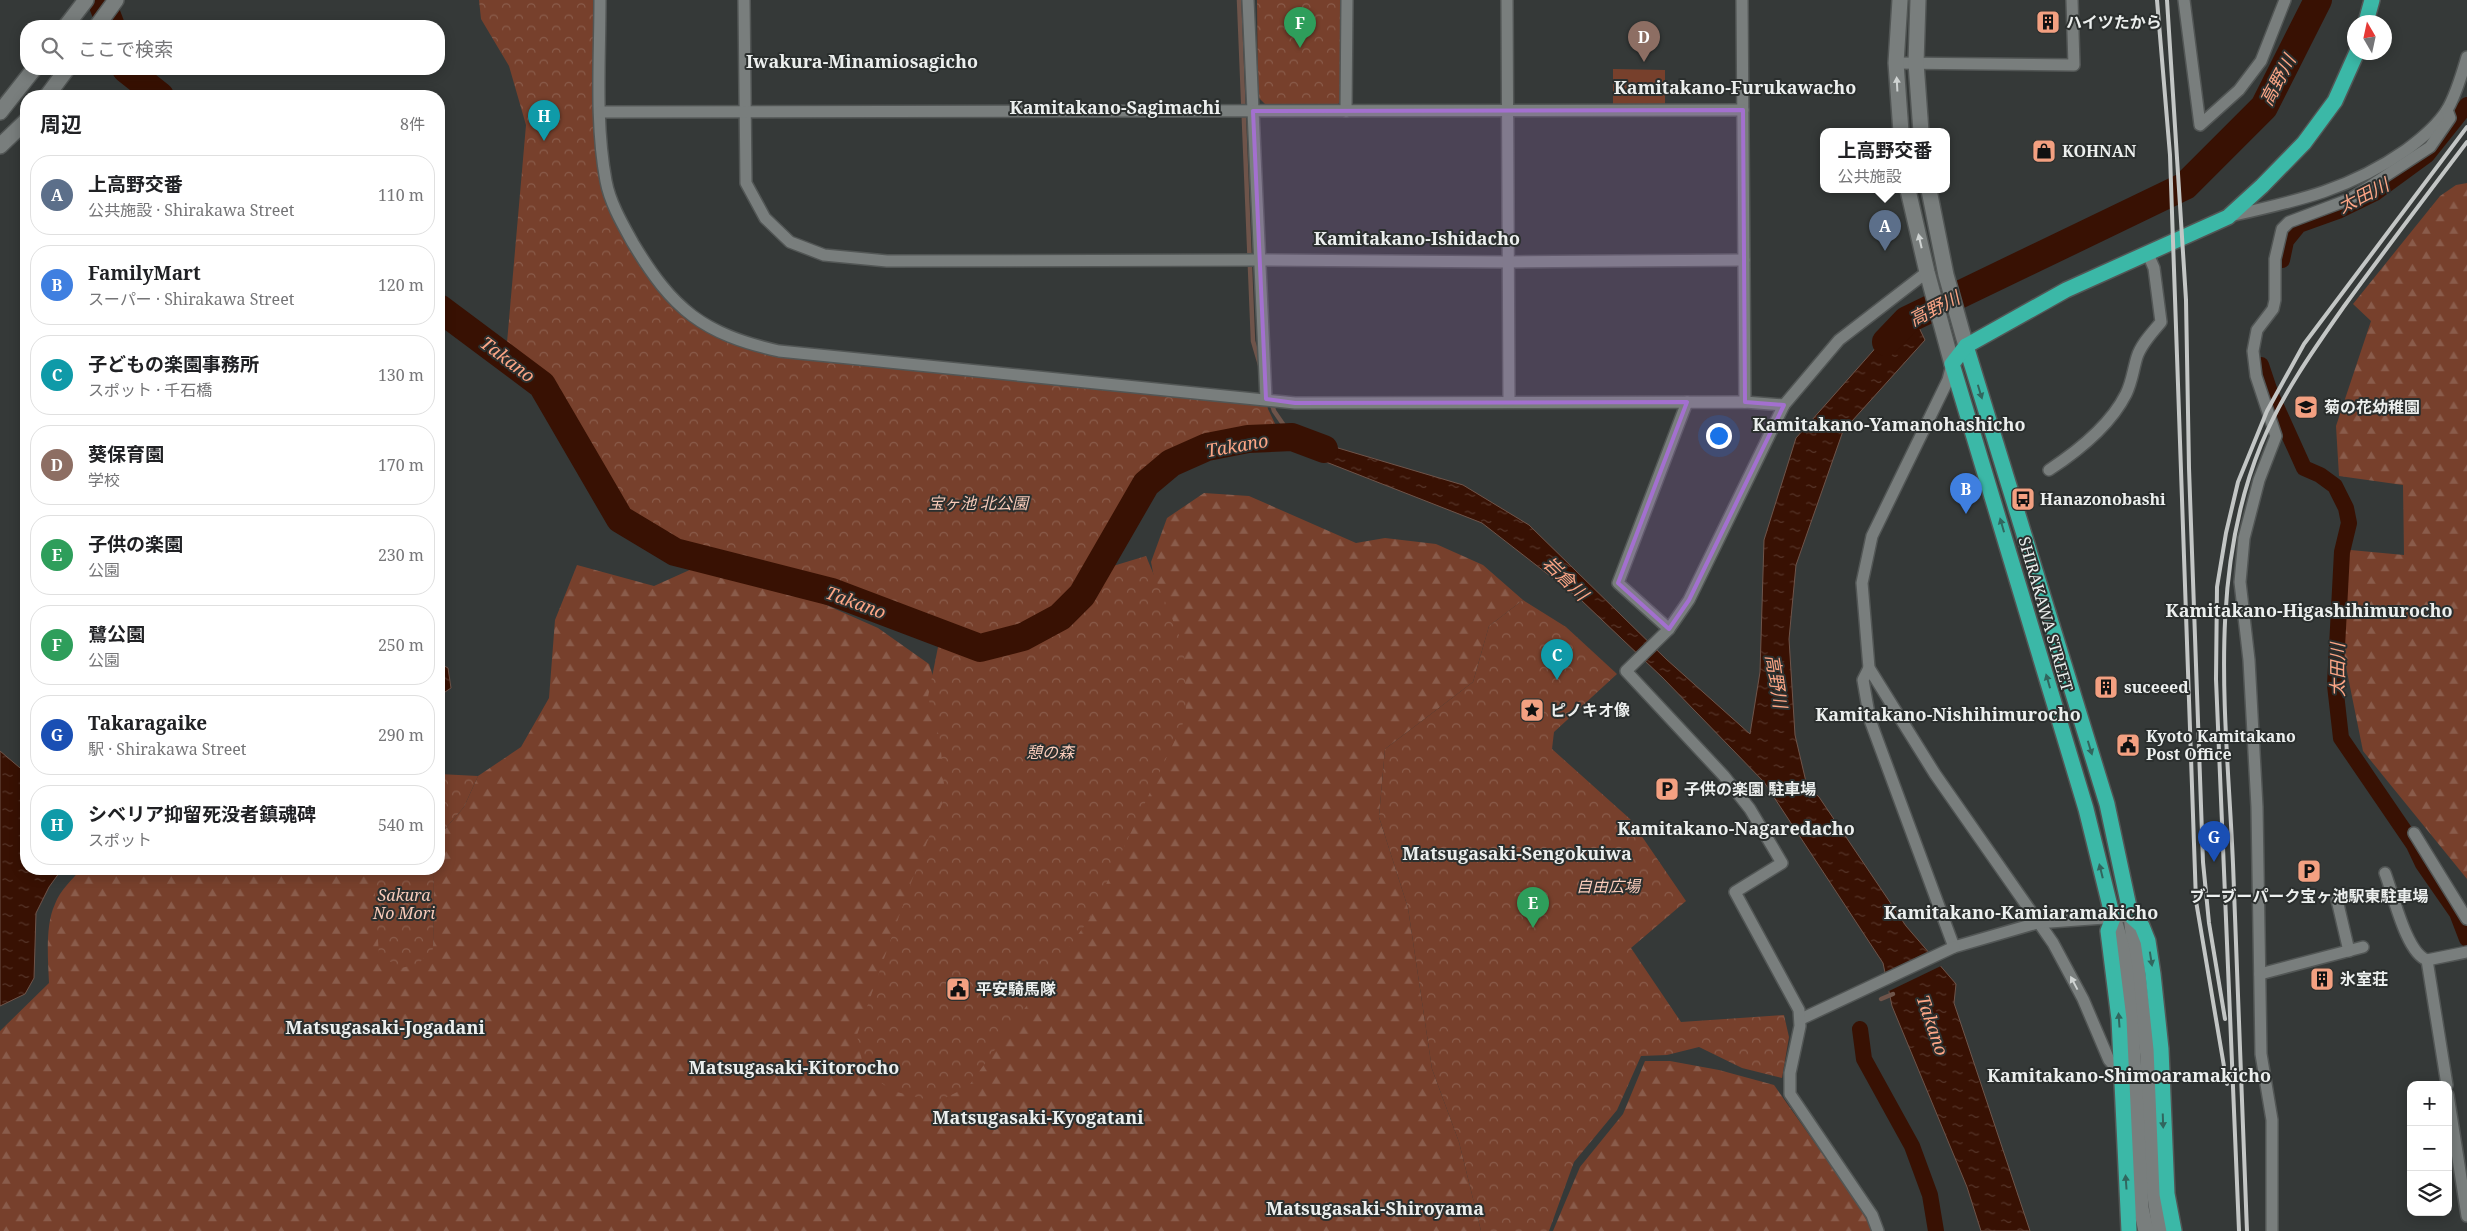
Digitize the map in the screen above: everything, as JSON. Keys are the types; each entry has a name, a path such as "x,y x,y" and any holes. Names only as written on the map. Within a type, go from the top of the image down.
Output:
{"highway":[{"path":"2368,15 2372,0"},
{"path":"1952,364 1965,341 2066,290 2228,216 2262,186 2304,143 2335,100 2353,60"},
{"name":"SHIRAKAWA STREET","path":"1965,341 2107,804 2132,916"},
{"name":"SHIRAKAWA STREET","path":"1952,364 2086,808 2113,918"},
{"path":"2132,916 2142,926 2148,941 2153,974 2161,1049 2167,1194 2174,1231"},
{"path":"2113,918 2108,931 2119,1019 2129,1231"}],"street":[{"path":"71,20 86,0"},
{"path":"101,20 116,0"},
{"path":"600,0 600,112 606,183 623,226 652,276 671,298 694,318 718,332 749,344 779,351 1295,403 1744,402 1784,405"},
{"path":"744,0 746,182 765,218 790,242 824,255 887,261 1260,260 1508,262 1744,260"},
{"path":"1248,0 1266,399"},
{"path":"1346,111 1347,0"},
{"path":"1506,0 1509,402"},
{"path":"1742,0 1744,402"},
{"path":"1900,0 1896,63 1901,128"},
{"path":"1918,0 1916,63 1921,128"},
{"path":"1896,63 2074,65 2072,0"},
{"path":"2184,0 2200,125 2239,90 2261,61 2285,0"},
{"path":"2228,216 2317,194 2350,183 2392,160 2423,138 2447,110 2467,57"},
{"path":"0,112 29,75"},
{"path":"51,90 63,75"},
{"path":"600,112 1743,110"},
{"path":"2272,1231 2272,1120 2261,1054 2257,807 2249,660 2240,582 2244,538 2259,480 2276,436 2256,376 2253,351 2257,330 2273,309 2275,300 2275,259 2282,229 2289,222 2350,199 2430,147 2450,118 2447,110"},
{"path":"0,146 20,127"},
{"name":"SHIRAKAWA STREET","path":"1909,193 1926,272 1952,364"},
{"name":"SHIRAKAWA STREET","path":"1930,193 1946,275 1965,341"},
{"path":"2049,470 2072,455 2104,424 2126,396 2134,377 2138,356 2147,339 2161,322 2154,268 2148,254"},
{"path":"1878,1231 1872,1215 1790,1094 1790,1073 1801,1019 1798,1010 1734,892 1782,863 1750,809 1724,776 1626,671 1669,629 1689,600 1784,405 1839,340 1926,272"},
{"path":"1952,364 1948,380 1872,536 1862,583 1869,668 1935,774 2037,923 2053,943 2083,999 2109,1060 2120,1072"},
{"path":"1669,629 1618,583 1687,402"},
{"path":"1869,668 1864,680 1870,720 1951,949"},
{"path":"2414,833 2467,919"},
{"path":"2385,872 2411,945 2422,958 2427,960 2467,952"},
{"path":"2337,900 2349,951"},
{"path":"1801,1019 1951,949 2037,923 2132,916"},
{"name":"SHIRAKAWA STREET","path":"2132,916 2148,1056 2148,1206 2146,1231"},
{"name":"SHIRAKAWA STREET","path":"2113,918 2117,930 2129,999 2148,1206 2160,1231"},
{"path":"2260,974 2364,947"},
{"path":"2427,960 2446,1081"},
{"path":"2452,1120 2467,1216"}],"highlighted area":[{"path":"1743,110 1745,402 1784,405 1689,600 1669,629 1618,583 1687,402 1295,403 1266,399 1253,111"}],"green space":[{"name":"宝ヶ池 北公園","path":"479,0 600,0 600,112 612,199 671,298 749,344 1266,399 1268,409 1280,434 1248,430 1174,447 1154,460 1131,492 1114,536 1085,586 1074,600 1056,609 1044,620 1016,634 982,645 795,572 779,575 684,549 635,523 614,497 545,386 506,354 526,125 509,66 481,19"},
{"path":"1257,0 1342,0 1342,101 1334,107 1266,105 1258,97"},
{"path":"1613,69 1665,70 1665,104 1613,105"},
{"path":"2467,183 2467,879 2363,751 2343,652 2340,549 2404,555 2403,485 2339,476 2336,426 2371,321 2353,304 2440,196 2456,185"},
{"path":"1204,493 1249,496 1356,543 1385,538 1436,544 1483,565 1523,600 1489,626 1473,682 1385,749 1379,817 1408,908 1432,1069 1459,1142 1481,1231 0,1231 0,1031 49,983 48,942 50,922 57,899 66,885 75,875 385,875 433,949 434,875 445,875 445,829 464,807 478,776 521,747 549,698 555,620 577,565 654,586 694,568 770,580 878,628 929,664 948,720 1171,666 1151,562 1167,518"},
{"name":"憩の森","path":"1146,556 1184,647 1186,717 1090,918 968,1087 936,1102 893,1091 864,1071 857,1035 909,888 945,796 940,740 928,697 939,642 987,655 1000,655 1027,645 1054,632 1075,614 1113,566"},
{"name":"自由広場","path":"1523,600 1566,627 1617,674 1554,732 1552,749 1630,819 1686,901 1631,948 1681,1022 1784,1015 1789,1037 1782,1078 1742,1068 1699,1047 1667,1055 1641,1056 1617,1110 1574,1162 1549,1231 1481,1231 1459,1142 1432,1069 1408,908 1379,817 1385,749 1473,682 1489,626"},
{"path":"445,774 478,776 464,807 445,829"},
{"name":"Sakura No Mori","path":"383,875 434,875 433,949 418,964 401,968 379,955 374,881"},
{"path":"1645,1061 1670,1061 1719,1070 1774,1085 1870,1221 1873,1231 1553,1231 1580,1167 1623,1114"}],"water":[{"name":"岩倉川","path":"1910,309 1925,340 1843,431 1796,565 1789,639 1795,735 1807,786 1819,797 1906,926 1956,984 1954,1003 2030,1231 1981,1231 1967,1187 1892,1006 1883,963 1764,782 1663,678 1581,600 1482,523 1303,453 1284,432 1463,485 1529,525 1666,659 1750,734 1760,672 1764,540 1796,438"},
{"path":"445,666 448,668 451,688 445,692"},
{"path":"0,751 20,768 20,875 58,875 49,887 36,913 34,978 25,994 0,1006"}],"pier":[{"path":"1931,950 1943,965 1887,992 1883,974"}],"waterway":[{"name":"Takano","path":"101,0 109,20"},
{"path":"1239,0 1253,341 1260,365"},
{"name":"高野川","path":"1886,342 1907,320 2185,186 2264,107 2318,0"},
{"name":"Takano","path":"134,75 152,90"},
{"name":"太田川","path":"2282,260 2286,241 2299,225 2338,211 2375,193 2427,155 2467,105"},
{"name":"Takano","path":"445,312 542,385 620,519 675,552 832,592 980,648 1023,637 1060,617 1082,595 1146,484 1171,463 1207,447 1248,439 1292,437 1324,449"},
{"name":"太田川","path":"2261,365 2271,395 2304,468 2320,475 2335,486 2346,508 2349,523 2342,552 2335,685 2341,738 2414,845 2423,864 2457,913 2467,939"},
{"path":"1271,401 1274,411 1292,437"},
{"path":"1881,999 1893,994"},
{"path":"1860,1029 1864,1059 1912,1146 1930,1195 1936,1231"}],"railway":[{"path":"2157,0 2170,155 2196,901 2227,1084"},
{"path":"2167,0 2186,300 2189,468 2203,862 2209,923 2225,1019"},
{"path":"2239,1231 2216,679 2217,587 2226,533 2238,482 2267,411 2304,344 2467,127"},
{"path":"2247,1231 2225,705 2226,599 2233,547 2244,496 2261,445 2289,390 2310,355 2345,305 2467,142"}],"place":[{"name":"ハイツたから","path":"2048,22"},
{"name":"鷺公園","path":"1300,48"},
{"name":"葵保育園","path":"1644,62"},
{"name":"シベリア抑留死没者鎮魂碑","path":"544,141"},
{"name":"KOHNAN","path":"2044,151"},
{"name":"上高野交番","path":"1885,251"},
{"name":"菊の花幼稚園","path":"2306,407"},
{"name":"Hanazonobashi","path":"2023,499"},
{"name":"FamilyMart","path":"1966,514"},
{"name":"子どもの楽園事務所","path":"1557,680"},
{"name":"suceeed","path":"2106,687"},
{"name":"ピノキオ像","path":"1532,710"},
{"name":"Kyoto Kamitakano Post Office","path":"2128,745"},
{"name":"子供の楽園 駐車場","path":"1667,789"},
{"name":"Takaragaike","path":"2214,862"},
{"name":"ブーブーパーク宝ヶ池駅東駐車場","path":"2309,871"},
{"name":"子供の楽園","path":"1533,928"},
{"name":"氷室荘","path":"2322,979"},
{"name":"平安騎馬隊","path":"958,989"}],"district":[{"name":"Iwakura-Minamiosagicho","path":"862,61"},
{"name":"Kamitakano-Furukawacho","path":"1735,87"},
{"name":"Kamitakano-Sagimachi","path":"1115,107"},
{"name":"Kamitakano-Ishidacho","path":"1417,238"},
{"name":"Kamitakano-Yamanohashicho","path":"1889,424"},
{"name":"Kamitakano-Higashihimurocho","path":"2309,610"},
{"name":"Kamitakano-Nishihimurocho","path":"1948,714"},
{"name":"Kamitakano-Nagaredacho","path":"1736,828"},
{"name":"Matsugasaki-Sengokuiwa","path":"1517,853"},
{"name":"Kamitakano-Kamiaramakicho","path":"2021,912"},
{"name":"Matsugasaki-Jogadani","path":"385,1027"},
{"name":"Matsugasaki-Kitorocho","path":"794,1067"},
{"name":"Kamitakano-Shimoaramakicho","path":"2129,1075"},
{"name":"Matsugasaki-Kyogatani","path":"1038,1117"},
{"name":"Matsugasaki-Shiroyama","path":"1375,1208"}]}
